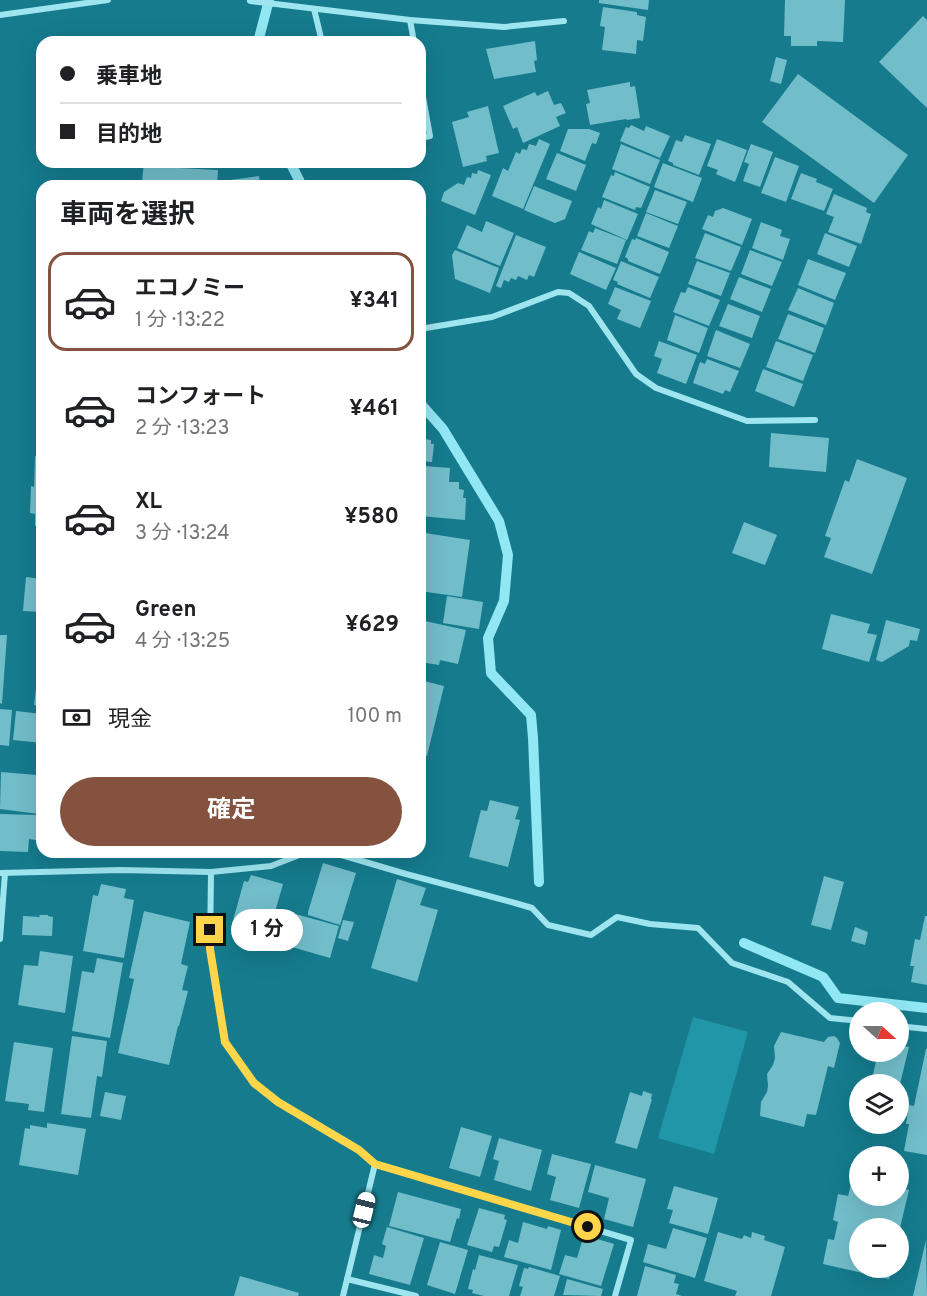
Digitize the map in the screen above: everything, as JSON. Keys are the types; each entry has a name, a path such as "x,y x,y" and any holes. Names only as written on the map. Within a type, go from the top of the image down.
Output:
{"street":[{"path":"0,15 108,0"},
{"path":"251,0 250,2 410,20 504,27 564,21"},
{"path":"314,9 321,36"},
{"path":"410,20 413,36"},
{"path":"426,114 430,136 426,137"},
{"path":"426,328 492,317 558,292 569,293 590,306 636,374 656,388 747,421 815,420"},
{"path":"0,939 2,873 121,870 211,872 271,866 292,858"},
{"path":"351,858 515,903 532,909 548,925 591,935 617,917 650,924 698,928 732,963 788,982 830,1018 849,1020"},
{"path":"211,872 210,949 225,1042 254,1083 278,1102 359,1150 375,1164 631,1240 615,1296"},
{"path":"909,1027 927,1029"},
{"path":"343,1296 375,1164"},
{"path":"347,1279 416,1296"}],"shaded area":[{"path":"693,1017 748,1032 714,1154 658,1138"}],"building":[{"path":"599,0 649,0 648,10 599,3"},
{"path":"785,0 845,0 843,42 817,41 817,46 791,46 791,36 784,36"},
{"path":"603,7 637,12 637,15 646,17 643,41 637,40 636,54 602,50 605,27 600,26"},
{"path":"923,16 927,20 927,108 879,62"},
{"path":"535,41 536,72 494,79 486,49"},
{"path":"776,57 787,60 781,84 770,81"},
{"path":"798,74 908,155 874,203 762,122"},
{"path":"630,82 630,87 635,86 640,118 590,125 586,104 590,103 587,90"},
{"path":"548,91 554,105 561,103 566,113 556,117 560,126 523,143 517,127 513,129 503,106 535,92 537,96"},
{"path":"488,106 499,153 486,156 487,161 463,167 452,122 469,117 467,112"},
{"path":"631,125 644,131 646,126 670,136 660,158 620,141 626,127 629,128"},
{"path":"568,129 589,129 600,133 596,144 592,143 585,161 560,151"},
{"path":"685,135 711,144 699,175 668,161 676,140 682,142"},
{"path":"539,139 550,144 523,209 492,196 503,168 508,171 516,152 520,154 522,149 527,150 529,144 536,146"},
{"path":"717,139 747,150 735,182 716,174 718,170 707,166"},
{"path":"621,144 660,160 650,184 612,169"},
{"path":"751,144 773,152 760,187 743,181 749,164 744,162"},
{"path":"557,153 586,165 576,191 546,179"},
{"path":"775,157 799,166 786,202 761,193"},
{"path":"663,163 702,178 693,202 654,187"},
{"path":"143,168 218,170 217,180 142,180"},
{"path":"478,170 491,175 475,215 441,201 444,192 458,183 464,185 467,177 471,178 472,173 477,174"},
{"path":"615,172 650,187 641,208 636,207 635,210 602,197 611,175 614,176"},
{"path":"801,173 833,189 824,211 791,199"},
{"path":"259,176 259,180 230,180"},
{"path":"534,186 572,201 565,219 555,223 524,210"},
{"path":"655,190 687,202 678,224 646,212"},
{"path":"834,194 867,208 866,212 871,214 861,244 828,232 834,217 826,214"},
{"path":"604,200 638,214 627,240 591,224 598,207 601,209"},
{"path":"723,208 752,219 742,245 702,229 708,215 713,217 715,211"},
{"path":"646,213 678,226 669,248 637,236"},
{"path":"486,221 514,233 500,266 457,248 467,225 482,232"},
{"path":"761,222 782,230 780,236 790,239 783,260 752,248"},
{"path":"595,228 626,240 617,264 581,250 589,231 593,233"},
{"path":"705,233 741,247 731,271 695,258"},
{"path":"825,233 857,246 849,267 817,254"},
{"path":"516,235 546,247 534,277 529,275 527,280 518,276 516,280 511,278 509,282 504,280 501,288 496,286"},
{"path":"636,238 669,252 660,274 628,261 625,257 632,239"},
{"path":"455,250 499,268 490,293 455,279 452,255"},
{"path":"750,250 782,262 772,286 741,274"},
{"path":"579,252 616,268 606,290 570,274"},
{"path":"808,259 846,273 835,300 798,285"},
{"path":"621,261 659,277 650,298 617,284 618,282 613,280"},
{"path":"697,261 730,273 721,296 688,284"},
{"path":"739,277 771,289 762,312 730,299"},
{"path":"615,287 651,301 640,328 617,319 621,310 608,304"},
{"path":"688,287 720,300 709,326 673,312 681,292 685,293"},
{"path":"798,288 834,303 826,325 788,310"},
{"path":"728,304 760,316 752,338 719,326"},
{"path":"788,314 824,328 815,353 778,339"},
{"path":"675,315 708,328 699,353 667,340"},
{"path":"716,330 750,344 740,368 707,356"},
{"path":"659,341 697,355 686,384 657,373 662,359 654,356"},
{"path":"776,341 813,355 803,381 766,367"},
{"path":"707,359 739,371 730,392 725,390 723,394 693,383 700,362 705,364"},
{"path":"763,369 803,384 794,407 755,391"},
{"path":"771,433 829,438 826,472 769,467"},
{"path":"426,439 431,440 431,444 434,444 432,462 426,462"},
{"path":"35,456 36,526 35,514 30,513 31,486 34,487"},
{"path":"857,459 907,478 872,574 824,557 831,538 825,536 845,480 849,482"},
{"path":"426,466 450,468 449,482 459,482 459,489 464,490 465,520 426,517"},
{"path":"744,522 777,535 765,565 732,553"},
{"path":"426,533 470,540 462,597 426,592"},
{"path":"26,577 36,578 36,612 23,611"},
{"path":"447,596 483,602 479,629 443,623"},
{"path":"831,614 870,624 867,633 877,635 869,662 822,649"},
{"path":"886,620 920,629 917,641 910,640 909,646 882,662 876,660"},
{"path":"426,621 466,630 458,664 440,660 439,665 426,663"},
{"path":"0,635 7,635 2,704 0,703"},
{"path":"426,682 444,686 426,756"},
{"path":"0,709 12,710 9,746 0,745"},
{"path":"16,711 36,713 36,742 13,740"},
{"path":"1,772 36,775 36,814 0,809"},
{"path":"490,800 519,807 515,819 520,820 508,867 469,857 481,810 487,811"},
{"path":"0,814 36,815 36,840 29,839 28,852 0,851"},
{"path":"323,863 356,873 340,925 308,915"},
{"path":"251,875 283,884 267,940 235,931 236,925 232,924 244,881 248,882"},
{"path":"824,876 844,882 831,930 811,925"},
{"path":"397,879 426,888 420,905 438,910 417,982 371,968"},
{"path":"101,884 126,889 124,898 134,900 124,958 83,951 93,895 98,896"},
{"path":"144,911 190,922 181,964 188,966 182,990 188,991 169,1065 118,1053 134,979 129,978"},
{"path":"288,912 339,926 330,958 278,943"},
{"path":"39,915 53,917 52,936 22,935 23,916 40,917"},
{"path":"925,916 927,916 927,985 911,982 914,966 910,966 915,939 920,940"},
{"path":"343,920 354,922 348,941 338,938"},
{"path":"855,927 868,932 865,945 851,941"},
{"path":"40,951 73,956 65,1013 18,1005 24,965 38,966"},
{"path":"97,958 123,963 110,1038 72,1031 82,971 94,973"},
{"path":"781,1032 824,1042 828,1037 834,1036 840,1043 834,1068 828,1066 816,1115 807,1114 804,1127 760,1116 761,1102 768,1086 767,1074 775,1058 774,1046"},
{"path":"72,1036 107,1041 102,1077 97,1076 91,1118 61,1114"},
{"path":"14,1042 53,1048 44,1112 28,1110 29,1104 5,1101"},
{"path":"927,1049 927,1155 909,1152 909,1146 905,1146 909,1134 909,1105 914,1106"},
{"path":"876,1062 905,1062 902,1074 873,1074"},
{"path":"643,1091 652,1094 652,1099 637,1149 615,1143 630,1092 642,1096"},
{"path":"105,1092 126,1096 121,1120 100,1116"},
{"path":"47,1123 86,1129 78,1175 19,1165 25,1128 30,1129 30,1125 47,1128"},
{"path":"461,1127 492,1136 480,1177 449,1168"},
{"path":"499,1138 542,1150 531,1191 494,1180 499,1161 493,1159"},
{"path":"552,1154 591,1164 579,1208 550,1200 556,1177 547,1174"},
{"path":"595,1165 646,1179 633,1227 604,1219 609,1198 588,1192"},
{"path":"674,1186 718,1198 708,1234 669,1223 673,1210 667,1209"},
{"path":"398,1192 461,1209 450,1242 389,1226"},
{"path":"849,1192 849,1206 905,1206 902,1218 849,1218 849,1270 823,1264 828,1239 834,1240 838,1222 833,1220 838,1194 848,1196"},
{"path":"479,1208 505,1215 504,1219 507,1220 499,1247 494,1246 492,1252 467,1245"},
{"path":"523,1222 547,1229 548,1226 561,1230 551,1270 504,1257 509,1240 518,1243"},
{"path":"387,1227 424,1238 410,1285 369,1274 374,1255 383,1258 386,1246 382,1244"},
{"path":"673,1228 707,1238 695,1278 643,1262 648,1244 666,1249"},
{"path":"718,1232 742,1239 744,1235 751,1238 752,1232 765,1236 764,1240 785,1247 771,1296 735,1296 737,1291 704,1281"},
{"path":"584,1235 614,1244 601,1286 559,1274 565,1255 577,1258"},
{"path":"926,1240 927,1296 913,1296"},
{"path":"440,1242 468,1250 455,1294 427,1285"},
{"path":"479,1255 518,1265 509,1296 484,1296 472,1293 473,1290 468,1289"},
{"path":"645,1266 676,1275 674,1283 679,1284 676,1294 682,1296 637,1296"},
{"path":"529,1267 560,1276 554,1296 520,1296 523,1287 519,1286 524,1268"},
{"path":"240,1276 299,1293 298,1296 234,1296"},
{"path":"567,1279 603,1289 601,1296 563,1295"}],"waterway":[{"path":"260,36 269,0"},
{"path":"293,168 299,180"},
{"path":"426,410 443,429 499,521 508,555 504,601 488,638 491,673 531,715 539,882"},
{"path":"744,943 823,977 838,998 927,1008"}],"route":[{"path":"210,930 210,949 225,1042 254,1083 278,1102 359,1150 375,1164 588,1227"}]}
